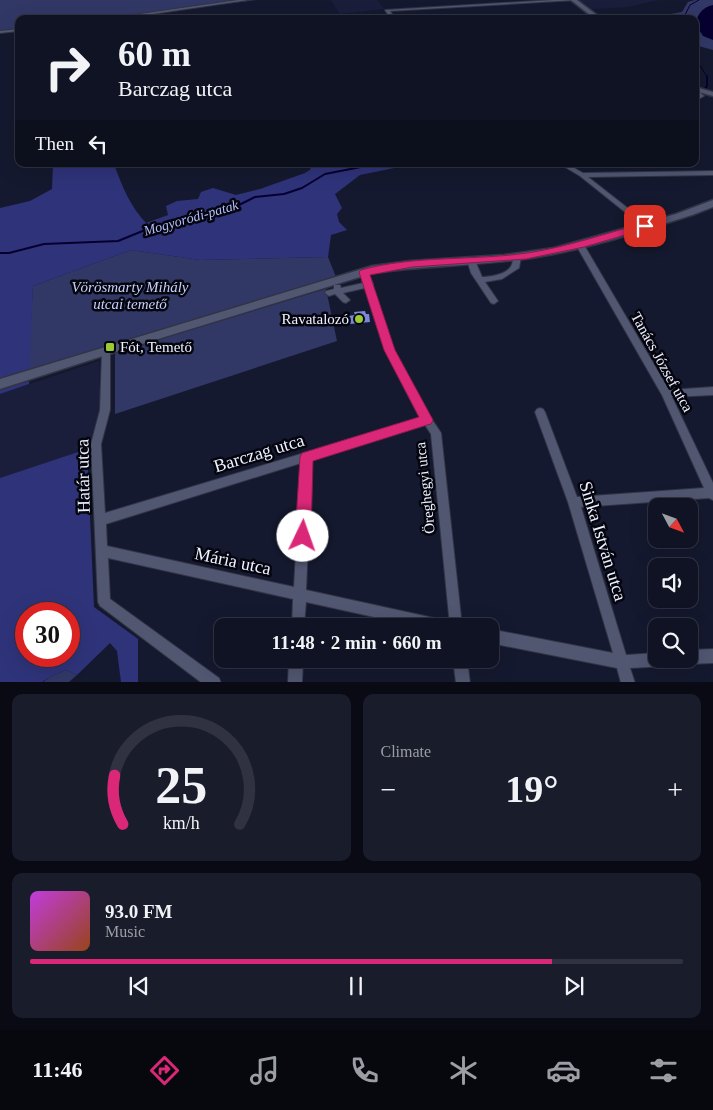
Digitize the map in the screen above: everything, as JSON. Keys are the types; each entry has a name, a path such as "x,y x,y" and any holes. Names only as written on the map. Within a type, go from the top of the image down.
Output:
{"main road":[{"path":"574,0 594,15"},
{"path":"0,384 106,350 334,289 364,272 395,266 517,257 580,245 696,210 713,203"}],"street":[{"path":"190,8 246,0"},
{"path":"137,15 254,0"},
{"path":"390,15 387,10 574,0"},
{"path":"0,32 15,30"},
{"path":"568,167 582,175 645,226"},
{"path":"582,175 713,173"},
{"name":"Tanács József utca","path":"580,245 666,394 713,494"},
{"path":"479,280 497,279 507,274 516,266 517,257"},
{"path":"471,260 475,273 494,301"},
{"name":"Öreghegyi utca","path":"364,272 389,350 436,433 455,618"},
{"path":"334,289 368,284"},
{"path":"334,289 346,300"},
{"name":"Határ utca","path":"104,602 96,444 105,410 106,350"},
{"path":"666,394 713,391"},
{"name":"Sinka István utca","path":"540,412 574,502 628,682"},
{"name":"Barczag utca","path":"101,520 427,420"},
{"path":"299,618 306,457"},
{"path":"574,502 713,494"},
{"name":"Mária utca","path":"102,551 406,618"},
{"path":"104,602 214,682"},
{"path":"499,638 622,662 648,660"},
{"path":"698,657 713,656"},
{"path":"295,682 296,668"},
{"path":"461,668 463,682"}],"shaded area":[{"path":"331,0 377,0 384,9 340,14"},
{"path":"579,0 658,0 629,7 592,9"},
{"path":"713,5 713,40 703,36 699,30 699,15 706,8"},
{"path":"53,167 115,167 131,203 146,223 168,215 166,206 177,201 198,199 201,192 213,188 236,195 260,189 305,173 311,169 309,167 399,167 360,175 335,194 342,208 337,214 339,222 347,230 331,235 328,257 200,260 131,250 33,286 29,384 0,394 0,208 30,201 52,189"},
{"path":"99,361 101,414 87,449 0,478 0,394"},
{"path":"87,449 94,607 138,639 138,682 121,682 117,651 110,643 77,675 66,670 42,682 0,682 0,478"}],"green space":[{"path":"0,0 256,0 138,15 15,15 15,30 0,32"},
{"path":"713,0 713,50 699,46 699,15 665,15 682,12 688,2"},
{"name":"Vörösmarty Mihály utcai temető","path":"131,250 200,260 328,257 336,277 28,372 33,286"},
{"name":"Vörösmarty Mihály utcai temető","path":"326,289 337,341 115,414 115,353"},
{"path":"66,670 77,675 69,682 43,682"}],"building":[{"name":"Ravatalozó","path":"365,311 366,314 369,314 370,322 350,324 348,316 355,315 354,312"}],"waterway":[{"name":"Mogyoródi-patak","path":"685,15 690,5 699,0"},
{"name":"Mogyoródi-patak","path":"699,64 707,77"},
{"name":"Mogyoródi-patak","path":"699,98 707,86 707,77"},
{"name":"Mogyoródi-patak","path":"0,253 9,253 44,244 118,241 150,228 192,220 237,206 255,197 284,194 302,188 325,174 361,167"}],"place":[{"name":"Ravatalozó","path":"359,319"},
{"name":"Fót, Temető","path":"110,347"}],"route":[{"path":"303,536 306,457 427,420 389,350 364,272 412,264 526,256 600,240 645,226"}]}
